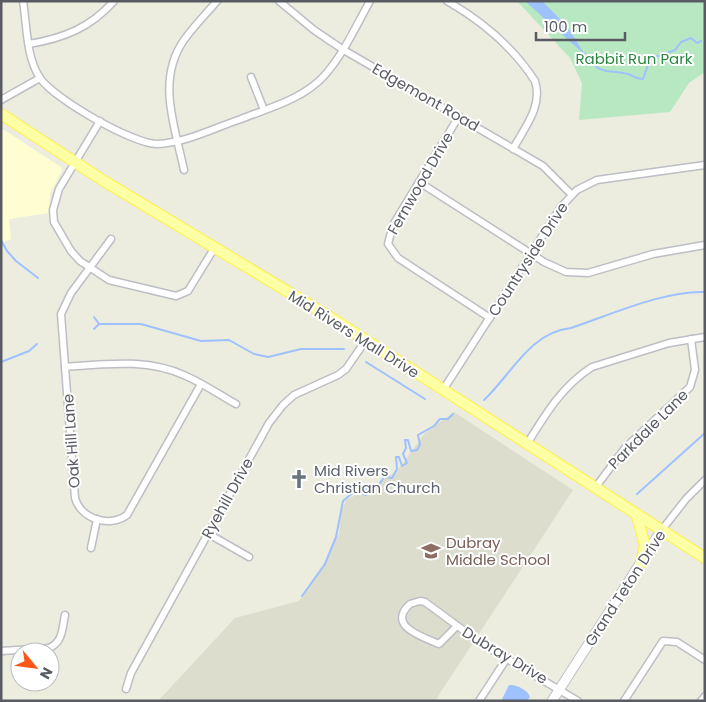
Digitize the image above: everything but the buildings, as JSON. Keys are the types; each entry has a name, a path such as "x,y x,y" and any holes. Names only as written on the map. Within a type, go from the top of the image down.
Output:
{"main road":[{"name":"Mid Rivers Mall Drive","path":"1,114 75,162 366,340 705,558"},
{"path":"637,516 645,545 641,563"}],"street":[{"path":"23,1 32,61 40,78 54,92 100,121 138,141 160,144 178,142 264,110 292,99 316,83 324,76 370,1"},
{"path":"29,44 58,39 72,34 95,20 114,1"},
{"path":"184,170 168,92 172,64 184,40 217,1"},
{"name":"Edgemont Road","path":"279,1 314,30 342,48 543,166 571,194"},
{"path":"447,1 490,30 518,58 535,81 537,89 536,105 513,149"},
{"path":"251,77 264,110"},
{"path":"1,100 40,78"},
{"name":"Fernwood Drive","path":"458,116 393,225 388,240 389,249 398,258 490,318"},
{"path":"100,121 54,199 54,222 71,251 89,268 109,280 176,296 188,291 215,247"},
{"name":"Countryside Drive","path":"443,390 571,194 598,180 705,166"},
{"path":"419,182 554,268 578,274 653,254 705,245"},
{"name":"Oak Hill Lane","path":"97,519 83,513 75,498 62,314 71,293 111,239"},
{"path":"527,444 566,387 592,367 669,343 705,337"},
{"name":"Parkdale Lane","path":"595,488 625,448 690,386 695,370 691,339"},
{"name":"Ryehill Drive","path":"126,689 131,673 265,430 283,405 303,390 338,375 353,361 366,340"},
{"path":"65,367 110,364 143,365 169,370 202,384 236,404"},
{"path":"91,548 97,519 117,521 126,515 202,384"},
{"name":"Grand Teton Drive","path":"552,701 661,531 686,499 705,480"},
{"path":"207,533 249,557"},
{"name":"Dubray Drive","path":"457,626 439,644 408,630 403,620 407,607 415,602 425,602 457,626 578,701"},
{"path":"1,651 48,648 56,645 60,640 65,616"},
{"path":"624,701 662,641 677,642 705,660"},
{"path":"479,701 507,658"},
{"path":"702,701 705,696"}],"shaded area":[{"path":"1,128 61,167 62,170 50,194 49,213 9,219 11,239 1,243"},
{"name":"Dubray Middle School","path":"454,412 573,490 435,701 158,701 235,618 299,601 321,569 339,533 341,513 346,500 397,471 425,433"}],"green space":[{"name":"Rabbit Run Park","path":"517,1 705,1 705,72 689,83 670,112 579,120 582,83 570,58"}],"water":[{"path":"525,1 542,1 567,26 585,55"},
{"path":"509,685 521,688 530,697 527,701 501,701"}],"waterway":[{"path":"584,53 590,61 604,71 620,72 643,79 650,59 675,50 681,42 691,38 697,43 701,41"},
{"path":"1,240 7,251 16,261 38,278"},
{"path":"484,400 522,356 544,337 655,299 689,292 705,292"},
{"path":"94,317 99,324"},
{"path":"94,329 99,324 141,324 201,341 229,340 254,354 268,357 301,349 344,349"},
{"path":"1,362 29,351 37,344"},
{"path":"366,362 425,399"},
{"path":"302,596 325,564 336,537 343,501 355,491 366,495 367,486 378,486 384,477 392,478 397,469 396,457 399,457 402,466 407,463 403,454 406,448 405,440 408,440 411,451 417,450 420,445 418,435 434,426 440,419 448,419 453,414"},
{"path":"637,494 705,433"}],"place":[{"name":"Mid Rivers Christian Church","path":"299,479"},
{"name":"Dubray Middle School","path":"431,551"}]}
